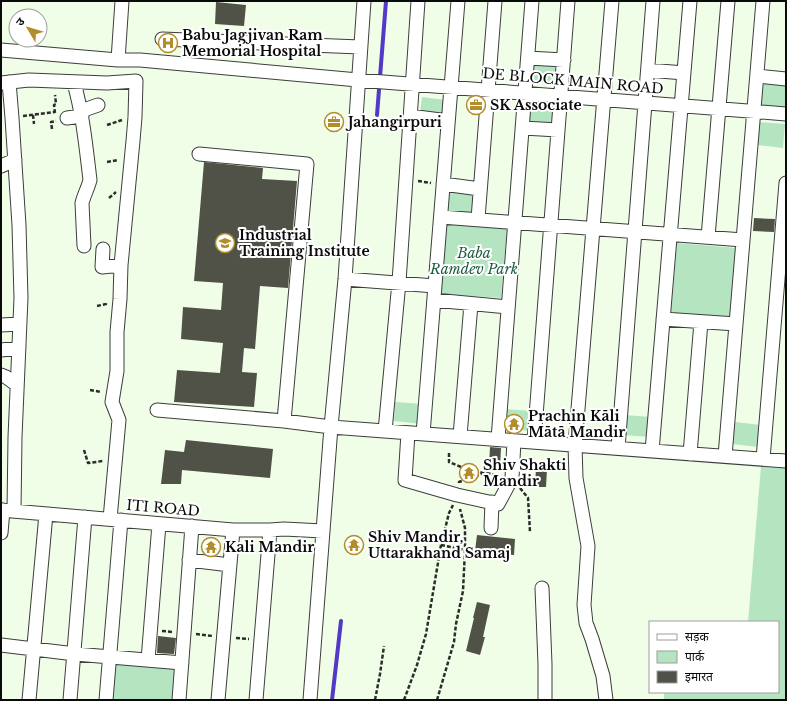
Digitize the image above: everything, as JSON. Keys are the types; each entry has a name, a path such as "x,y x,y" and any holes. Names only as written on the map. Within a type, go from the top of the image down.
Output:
{"street":[{"path":"118,60 122,1"},
{"path":"310,700 331,427 345,279 364,1"},
{"path":"385,431 399,282 411,84 418,1"},
{"path":"423,434 458,1"},
{"path":"478,220 495,1"},
{"path":"498,439 532,1"},
{"path":"534,442 568,1"},
{"path":"606,700 603,676 586,623 584,605 588,546 576,478 575,445 612,1"},
{"path":"618,448 653,1"},
{"path":"652,451 690,1"},
{"path":"708,237 728,1"},
{"path":"725,456 763,1"},
{"path":"162,39 360,47"},
{"name":"DE BLOCK MAIN ROAD","path":"1,50 118,60 140,60 358,80 786,114"},
{"path":"528,58 564,60"},
{"path":"648,70 684,73"},
{"path":"757,76 786,79"},
{"path":"1,533 6,510 15,437 21,298 15,160 9,125 5,82 34,80 74,82 107,86 136,81 135,117 121,265 117,332 117,371 112,402 119,420 116,462 116,520 110,657 106,700"},
{"path":"74,82 86,106 90,180 82,203 84,246"},
{"path":"59,117 86,106"},
{"path":"410,116 448,121"},
{"path":"522,128 558,130"},
{"path":"199,154 306,164 284,421"},
{"path":"1,166 15,160"},
{"path":"762,459 786,183"},
{"path":"443,184 480,189"},
{"path":"441,217 743,240"},
{"path":"103,249 102,267 121,265"},
{"path":"345,279 435,286"},
{"path":"434,300 508,307"},
{"path":"460,436 471,304"},
{"path":"663,319 736,324"},
{"path":"690,454 701,322"},
{"path":"1,325 20,324"},
{"path":"1,350 19,348"},
{"path":"1,375 18,385"},
{"path":"157,410 284,421 331,427 786,461"},
{"path":"408,433 405,480 457,495 498,504 514,441"},
{"path":"491,528 492,502"},
{"name":"ITI ROAD","path":"6,510 233,530 284,529 323,531"},
{"path":"29,700 46,514"},
{"path":"70,700 75,654 85,517"},
{"path":"148,660 159,524"},
{"path":"179,700 192,526"},
{"path":"218,700 233,530"},
{"path":"256,700 270,530"},
{"path":"189,560 230,565"},
{"path":"542,588 545,700"},
{"path":"1,645 75,654 182,663"}],"path":[{"path":"9,125 33,115 59,117 54,105 56,104 55,95"},
{"path":"33,115 34,124"},
{"path":"405,180 443,184"},
{"path":"84,450 88,463 99,461 116,462"},
{"path":"449,453 449,462 461,467 484,473 506,476 528,498 530,532"},
{"path":"404,700 417,665 426,634 441,545 449,513 457,495 459,482 484,473"},
{"path":"437,700 454,642 463,591 465,528 457,495"},
{"path":"441,545 465,550"},
{"path":"150,630 261,640"},
{"path":"375,700 384,646"}],"green space":[{"path":"532,61 559,63 557,84 531,82"},
{"path":"763,83 786,85 786,109 761,107"},
{"path":"422,97 446,100 444,115 420,113"},
{"path":"530,105 556,107 554,127 528,126"},
{"path":"759,122 785,124 783,148 757,145"},
{"path":"450,190 475,193 473,213 448,211"},
{"name":"Baba Ramdev Park","path":"446,224 507,229 501,298 441,294"},
{"path":"677,243 737,248 732,318 671,313"},
{"path":"395,402 423,404 421,424 394,421"},
{"path":"505,409 532,411 530,431 503,429"},
{"path":"624,415 652,417 650,437 622,435"},
{"path":"735,422 761,425 758,447 732,444"},
{"path":"761,466 786,468 786,700 664,700 664,693 779,693 779,621 748,621"},
{"path":"115,662 175,667 173,700 112,700"}],"building":[{"path":"216,2 246,5 244,26 215,24"},
{"path":"204,162 263,168 262,179 297,181 288,288 260,286 255,349 244,348 242,372 257,373 254,407 174,402 177,370 220,373 223,343 181,339 183,307 221,310 223,283 194,281"},
{"path":"754,218 775,219 774,232 753,231"},
{"path":"186,440 273,449 270,478 182,470 181,484 161,484 165,450 184,452"},
{"path":"490,447 501,448 500,467 489,466"},
{"path":"536,468 547,469 546,487 535,487"},
{"path":"477,535 515,539 514,555 475,551"},
{"path":"477,602 490,605 483,637 485,637 480,655 466,651"},
{"path":"158,636 176,638 174,654 157,653"}],"waterway":[{"path":"377,115 386,1"},
{"path":"332,700 341,621"}],"place":[{"name":"Babu Jagjivan Ram Memorial Hospital","path":"168,43"},
{"name":"SK Associate","path":"476,105"},
{"name":"Jahangirpuri","path":"334,122"},
{"name":"Industrial Training Institute","path":"225,243"},
{"name":"Prachin Kāli Mātā Mandir","path":"514,424"},
{"name":"Shiv Shakti Mandir","path":"469,473"},
{"name":"Shiv Mandir, Uttarakhand Samaj","path":"354,545"},
{"name":"Kali Mandir","path":"211,547"}]}
